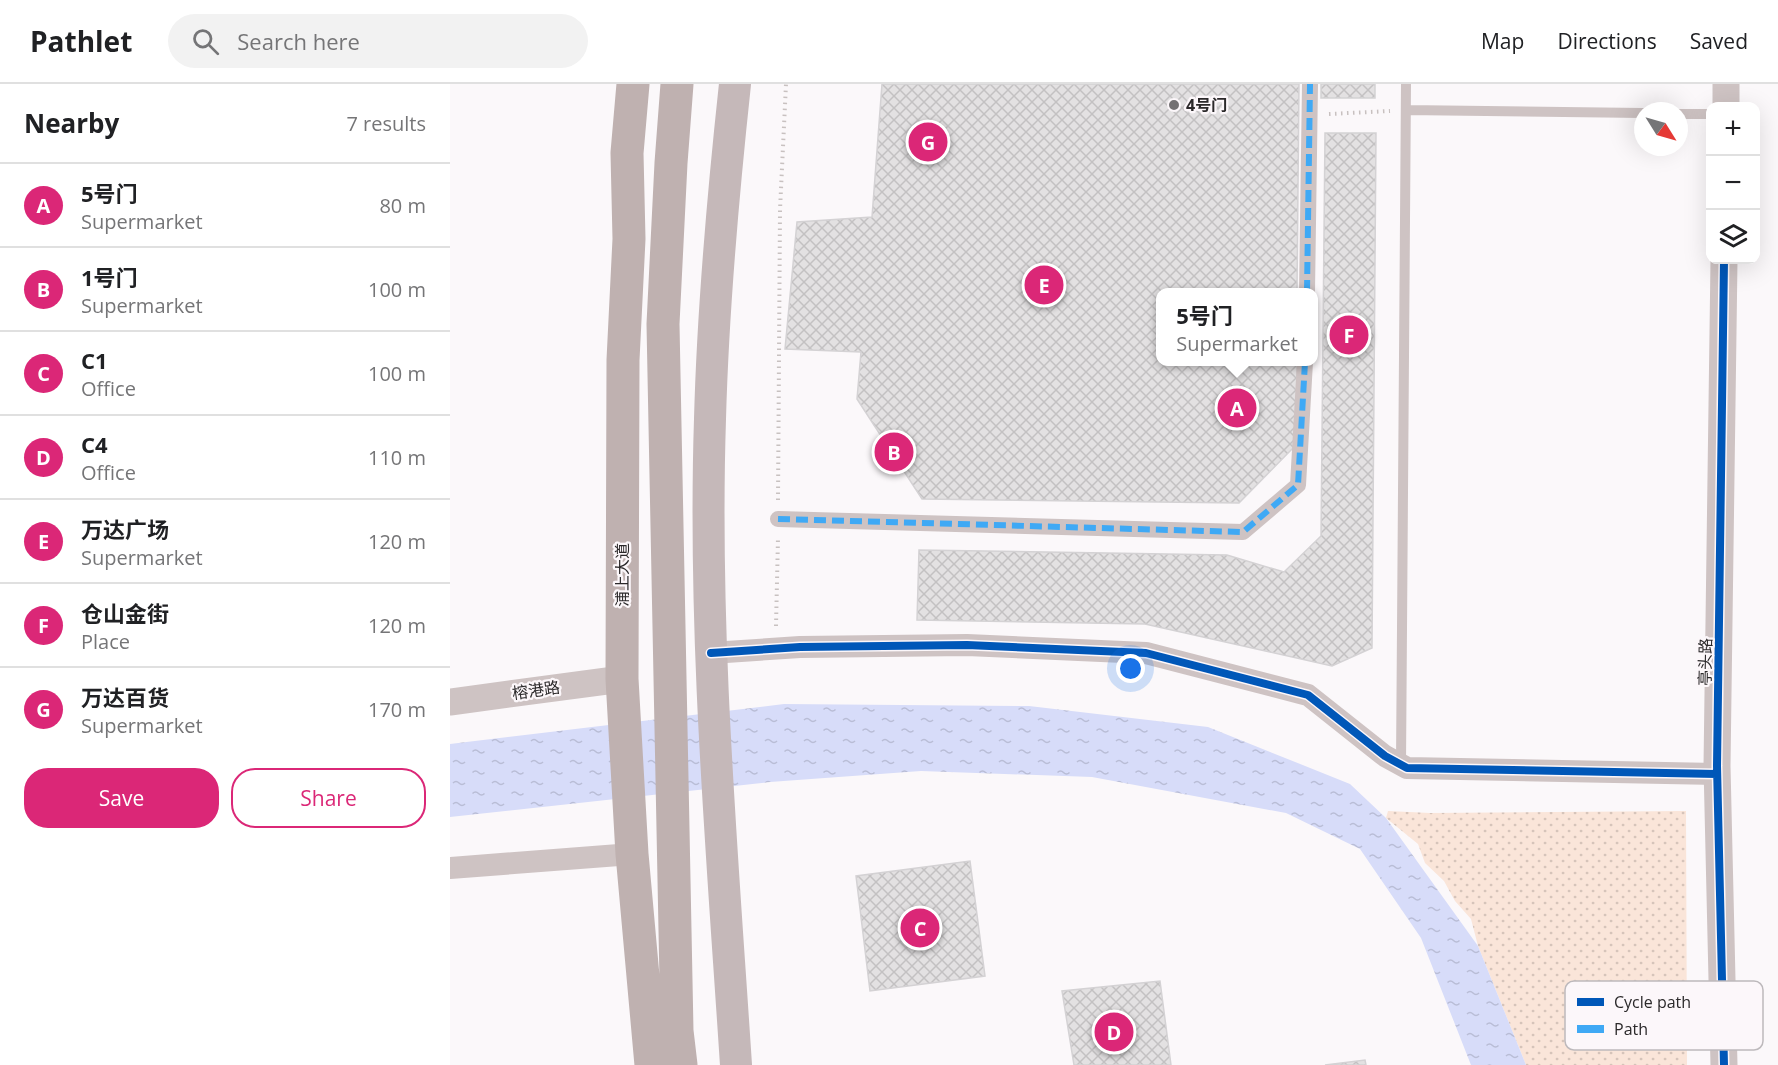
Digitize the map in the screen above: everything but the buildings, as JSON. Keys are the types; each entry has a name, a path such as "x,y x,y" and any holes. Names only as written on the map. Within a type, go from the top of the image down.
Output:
{"main road":[{"name":"浦上大道","path":"633,84 627,153 628,239 623,360 622,679 632,854 651,1065"},
{"path":"677,84 663,324 676,1019 681,1065"},
{"path":"735,84 721,224 710,409 711,653 736,1065"}],"street":[{"path":"1307,288 1310,84"},
{"path":"1725,102 1726,84"},
{"name":"亭头路","path":"1722,981 1717,774 1724,264"},
{"path":"778,519 1243,532 1298,485 1305,366"},
{"path":"711,653 776,649 967,645 1146,653 1308,695 1385,756 1407,768 1717,774"},
{"name":"榕港路","path":"450,702 622,679"},
{"path":"450,868 632,854"},
{"name":"亭头路","path":"1724,1050 1724,1065"}],"lane":[{"path":"1401,765 1406,84"},
{"path":"1406,110 1634,113"},
{"path":"1688,114 1706,114"}],"path":[{"path":"776,649 780,210 786,84"},
{"path":"1310,115 1406,110"}],"shaded area":[{"path":"1388,811 1430,813 1686,811 1687,981 1565,981 1565,1050 1687,1050 1687,1065 1526,1065 1478,946 1471,919 1455,901 1444,881 1425,863 1418,844 1386,818"}],"water":[{"path":"784,704 1029,706 1208,727 1350,784 1386,818 1478,946 1526,1065 1471,1065 1421,938 1360,849 1286,813 1092,777 921,771 770,782 450,817 450,744"}],"marked path":[{"path":"1307,288 1310,84"},
{"path":"778,519 1243,532 1298,485 1305,366"}],"cycle path":[{"path":"1722,981 1717,766 1724,264"},
{"path":"711,653 800,647 967,645 1146,653 1308,695 1385,756 1407,768 1717,774"},
{"path":"1724,1050 1724,1065"}],"place":[{"name":"4号门","path":"1174,105"},
{"name":"万达百货","path":"928,142"},
{"name":"万达广场","path":"1044,285"},
{"name":"仓山金街","path":"1349,335"},
{"name":"5号门","path":"1237,408"},
{"name":"1号门","path":"894,452"},
{"name":"C1","path":"920,928"},
{"name":"C4","path":"1114,1032"}]}
